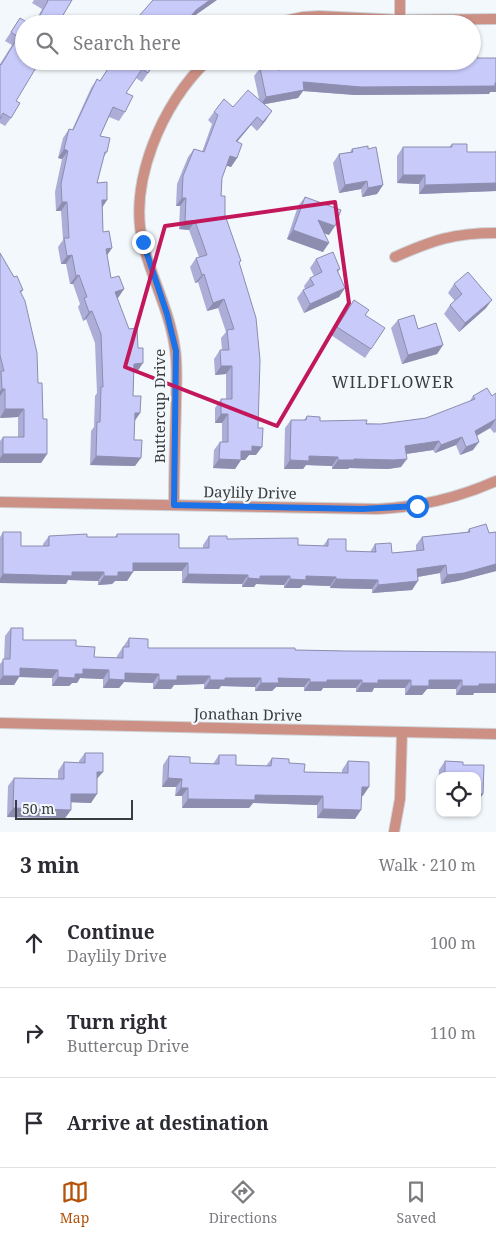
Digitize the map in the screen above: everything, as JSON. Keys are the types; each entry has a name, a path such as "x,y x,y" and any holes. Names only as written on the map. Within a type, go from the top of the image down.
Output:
{"street":[{"path":"400,0 400,15"},
{"path":"481,19 496,19"},
{"name":"Buttercup Drive","path":"174,505 176,351 167,314 143,242 140,222 140,200 145,166 159,131 180,93 199,70"},
{"path":"395,257 442,238 475,233 496,233"},
{"name":"Daylily Drive","path":"0,502 362,509 397,508 439,501 496,481"},
{"name":"Jonathan Drive","path":"0,723 496,734"},
{"path":"394,832 400,799 402,732"}],"highlighted area":[{"path":"335,202 349,303 277,426 125,367 165,226"}],"building":[{"path":"72,0 63,15 40,15 48,1"},
{"path":"153,0 210,0 192,15 140,15"},
{"path":"15,26 15,35 11,32"},
{"path":"15,42 15,70 35,70 16,101 20,103 11,118 3,113 0,119 0,64"},
{"path":"481,58 496,58 495,86 361,87 303,82 304,90 266,97 260,70 481,70"},
{"path":"107,70 141,70 126,93 133,96 125,112 113,107 100,136 110,138 97,183 107,182 107,200 102,200 103,232 109,231 112,248 106,249 111,278 119,276 124,289 115,292 129,329 137,328 138,348 143,348 143,363 134,364 133,396 141,396 140,413 135,413 134,440 142,440 141,458 96,456 97,422 100,422 101,387 103,387 101,334 92,311 89,312 84,298 87,297 79,275 76,276 72,255 67,256 64,238 69,238 67,202 62,202 61,184 68,151 64,149 69,129 73,130 97,79 100,81"},
{"path":"248,90 272,111 263,122 257,117 236,141 242,144 237,158 230,156 222,178 221,196 225,196 225,215 241,261 239,262 256,318 260,360 258,428 263,428 262,447 252,446 252,451 241,451 241,460 219,459 220,442 228,442 228,414 221,414 221,399 232,399 232,366 221,366 220,350 229,350 227,330 234,329 224,299 213,303 204,274 202,275 196,258 207,255 195,221 185,221 186,198 182,198 183,176 194,149 204,152 218,115 214,112 224,99 233,107"},
{"path":"452,144 467,144 467,152 496,152 496,183 425,185 425,175 403,175 403,147 452,147"},
{"path":"368,146 368,149 376,147 383,185 368,188 367,181 345,185 339,154 353,152 352,149"},
{"path":"305,197 341,210 335,226 318,220 329,243 293,230"},
{"path":"333,252 340,269 337,270 345,288 310,304 303,290 314,285 310,278 322,272 316,259"},
{"path":"0,253 14,277 17,276 23,290 20,291 25,301 37,353 38,383 42,383 43,419 47,419 47,454 3,454 3,437 24,437 24,409 5,409 5,389 2,389 1,371 4,371 0,355"},
{"path":"468,272 492,300 465,323 450,305 462,294 454,284"},
{"path":"354,300 369,310 365,315 385,328 371,349 337,327"},
{"path":"414,315 418,329 436,323 443,345 408,355 398,320"},
{"path":"487,388 492,396 496,393 496,419 475,431 479,442 466,447 462,437 441,445 439,441 405,446 407,459 338,460 338,457 309,456 309,461 290,460 291,420 306,420 307,416 320,417 320,421 367,420 366,424 381,424 426,418 475,399 473,396"},
{"path":"486,524 489,533 496,532 496,564 464,573 447,575 446,565 417,569 418,581 378,585 378,580 336,579 336,577 306,576 306,580 290,579 290,576 260,576 260,579 248,578 248,575 188,574 188,563 133,563 133,572 118,572 118,576 104,576 104,572 72,572 72,576 3,574 3,532 21,532 21,546 49,546 49,536 87,534 87,537 117,537 117,534 179,534 179,548 209,548 209,536 227,536 227,539 298,538 298,545 328,546 328,539 346,539 346,551 376,552 375,544 391,543 392,553 424,550 422,537 470,532 469,529"},
{"path":"11,628 23,628 23,640 76,640 76,646 95,647 94,657 123,658 123,647 129,647 129,638 148,639 148,648 295,648 295,650 496,652 496,684 462,686 462,680 429,680 429,686 411,686 411,680 378,680 378,683 362,683 362,680 310,682 310,679 278,678 279,683 261,683 261,678 210,680 210,676 177,676 177,680 159,680 159,674 125,673 125,680 109,679 109,670 83,669 83,674 75,674 75,678 58,677 58,670 20,668 20,676 3,676 3,659 10,659"},
{"path":"85,753 103,753 103,772 97,772 97,794 71,794 71,810 13,808 14,778 64,779 64,762 85,763"},
{"path":"219,755 236,755 236,765 271,766 272,758 289,759 289,763 305,764 304,772 348,773 348,761 369,762 369,787 362,787 361,810 323,809 323,796 255,795 255,800 188,799 188,788 181,788 182,779 168,778 169,756 190,757 190,763 219,764"},
{"path":"445,761 463,762 463,765 484,765 483,794 481,794 481,772 445,772"}],"district":[{"name":"WILDFLOWER","path":"393,382"}],"route":[{"path":"143,242 167,314 176,351 174,505 362,509 417,506"}]}
